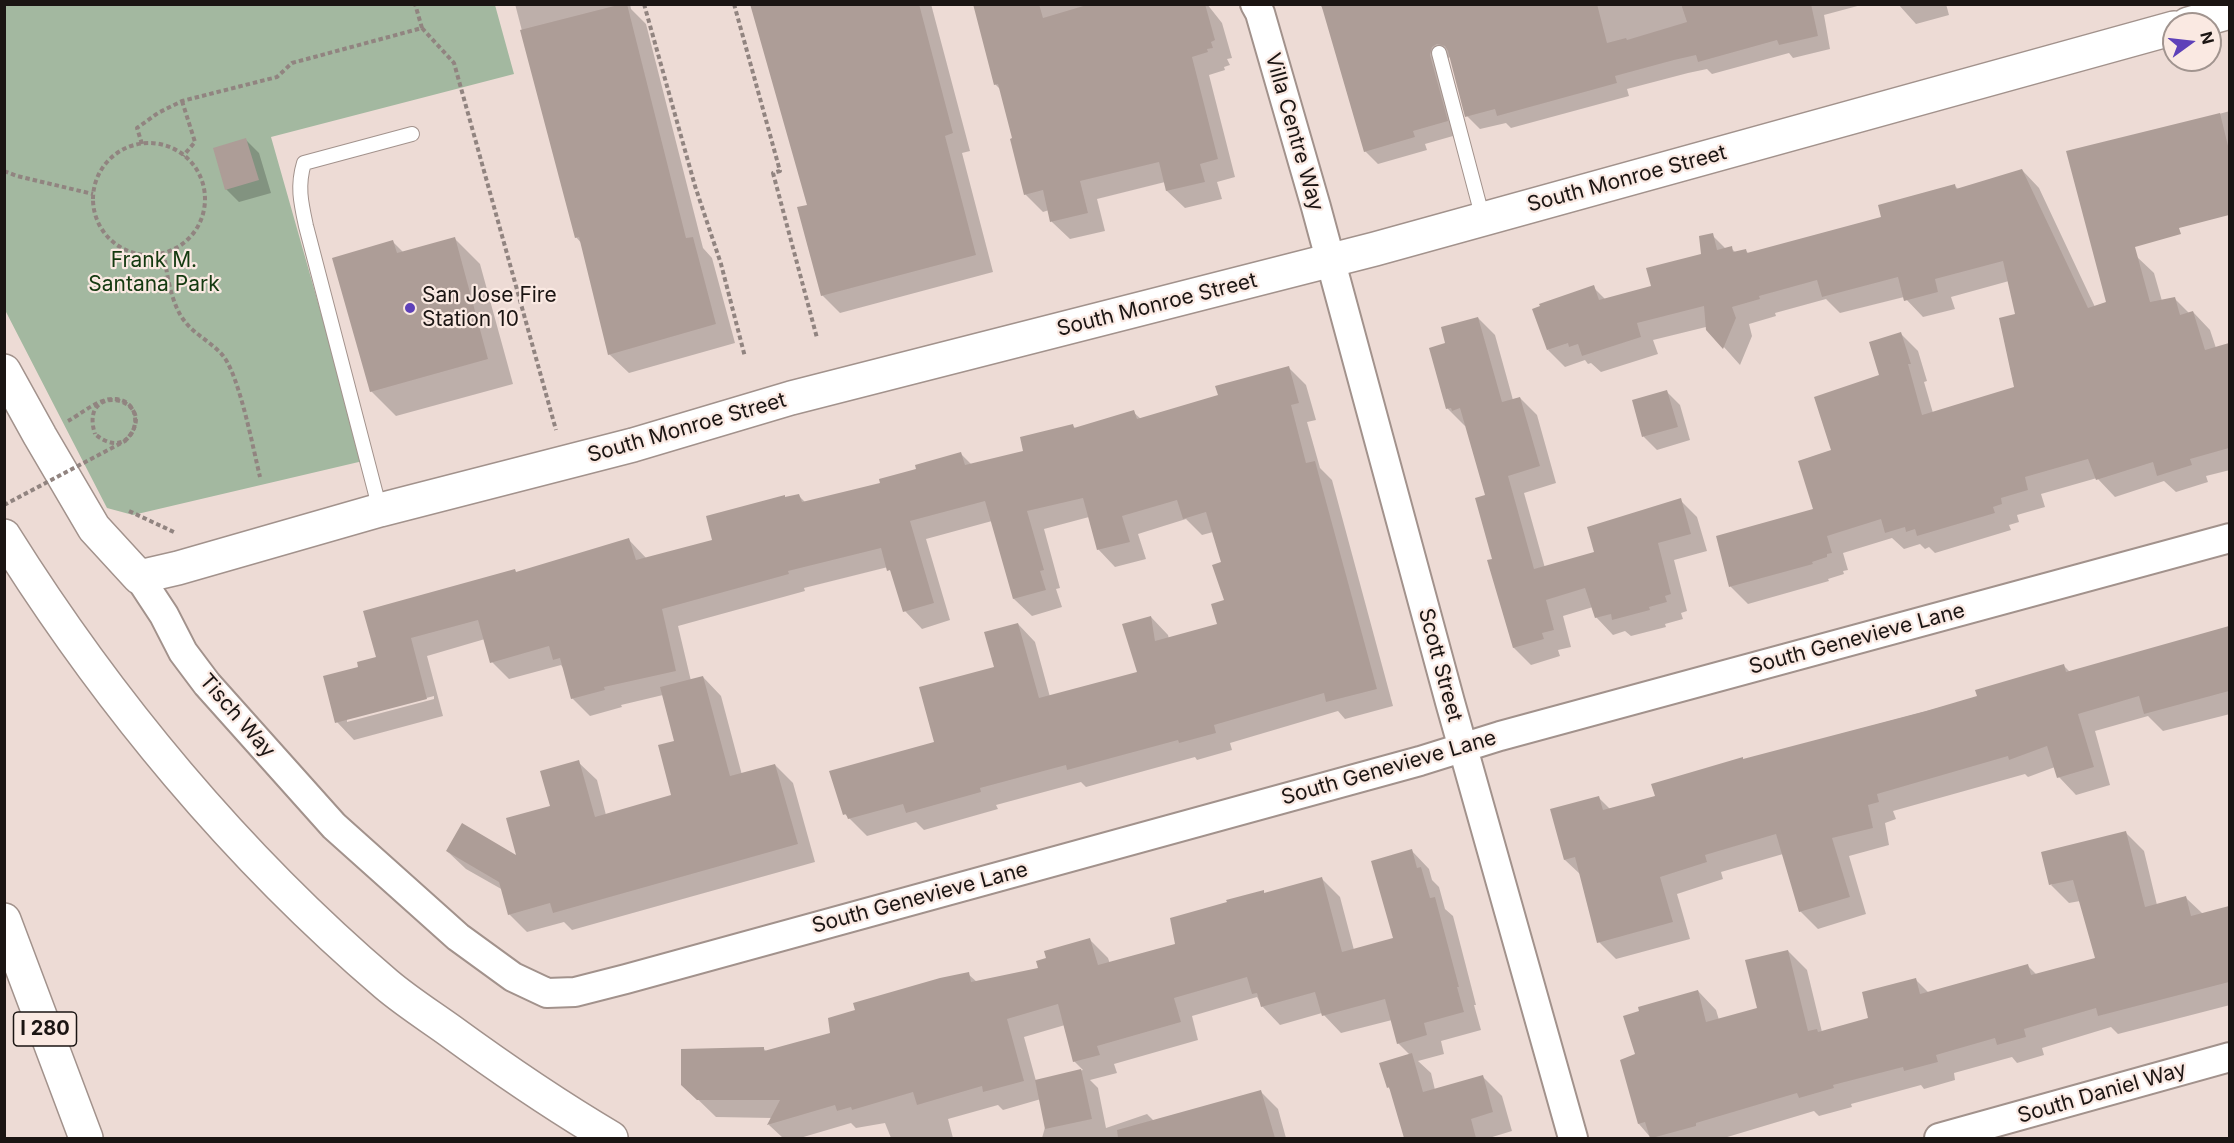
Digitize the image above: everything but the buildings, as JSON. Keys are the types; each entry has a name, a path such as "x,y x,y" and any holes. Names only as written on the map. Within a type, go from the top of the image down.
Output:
{"main road":[{"name":"South Monroe Street","path":"140,577 380,510 565,463 791,398 1484,219 2162,31"},
{"name":"Tisch Way","path":"4,371 94,528 140,577"},
{"path":"4,536 47,605 108,687 171,765 248,852 315,920 388,986 546,1099 611,1138"},
{"name":"I 280","path":"4,920 86,1138"}],"street":[{"name":"Villa Centre Way","path":"1255,4 1260,13 1330,260"},
{"name":"Scott Street","path":"1330,260 1463,748 1573,1138"},
{"name":"South Genevieve Lane","path":"548,993 575,992 626,979 2229,538"},
{"name":"Tisch Way","path":"140,577 164,615 183,652 207,684 334,826 458,937 513,977 548,993"},
{"name":"South Daniel Way","path":"1939,1138 2229,1058"}],"lane":[{"path":"1439,53 1484,219"},
{"path":"380,510 306,226 299,194 299,177 304,163 412,134"}],"path":[{"path":"416,4 422,28 454,63 565,463"},
{"path":"644,4 695,186 721,264 745,357"},
{"path":"734,4 780,171 772,173 817,338"},
{"path":"142,144 137,128 158,113 182,101 277,77 292,63 422,28"},
{"path":"182,101 195,142 183,156"},
{"path":"142,144 161,144 178,151 183,156 192,164 202,180 205,199 202,218 194,233 181,246 164,253 147,256 129,252 113,243 102,229 95,212 93,194 98,176 109,160 124,149 142,144"},
{"path":"4,171 93,194"},
{"path":"164,253 166,269 177,306 185,322 224,358 233,376 260,477"},
{"path":"4,505 125,441 129,437 134,432 135,425 136,418 133,412 131,406 125,403 119,399 112,400 105,400 100,404 95,409 91,421 95,434 105,442 118,444 124,441 130,438 133,432 136,427 135,420 135,413 131,408 127,403 121,401 114,399 108,400 101,402 86,411"}],"green space":[{"name":"Frank M. Santana Park","path":"5,5 495,5 514,74 271,137 363,461 133,515 107,508 5,310"}],"place":[{"name":"San Jose Fire Station 10","path":"410,308"}]}
